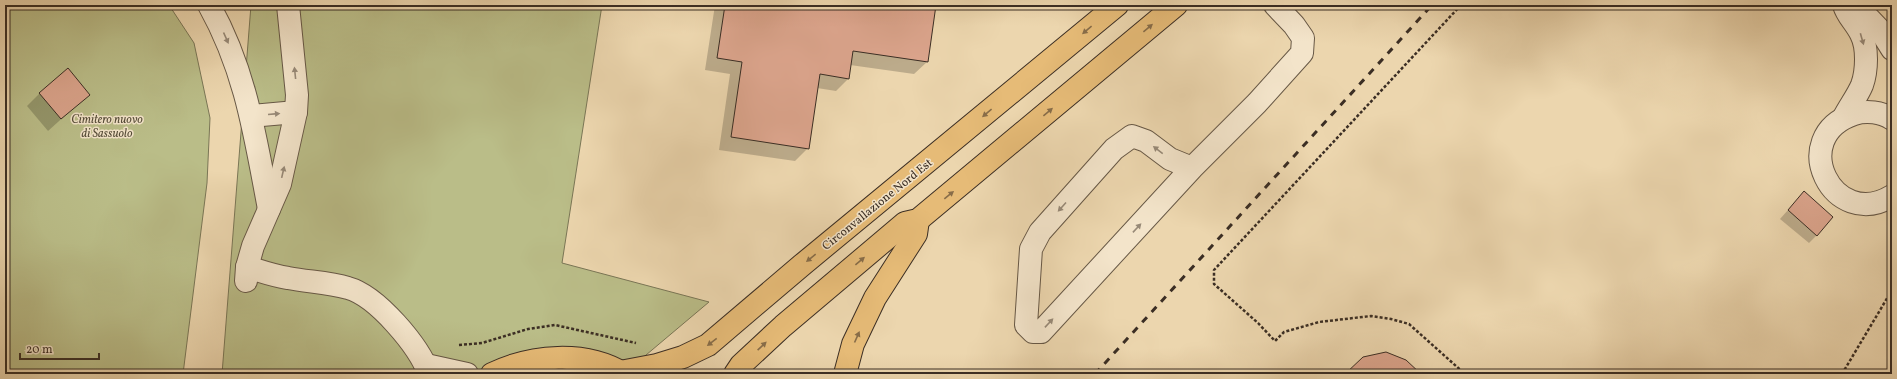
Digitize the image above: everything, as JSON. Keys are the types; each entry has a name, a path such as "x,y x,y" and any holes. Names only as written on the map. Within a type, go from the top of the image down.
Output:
{"main road":[{"name":"Circonvallazione Nord Est","path":"622,373 683,357 708,345 808,260 1117,5"},
{"path":"735,374 741,366 783,326 905,223 918,220 1176,5"},
{"path":"845,374 854,344 874,298 916,234 918,220"},
{"path":"492,374 510,366 537,359 566,358 593,362 622,373"}],"street":[{"path":"209,5 231,49 246,94 269,209"},
{"path":"288,5 297,95 296,112 280,184 269,209 246,274 321,282 349,288 371,301 391,320 413,343 428,370 467,374"},
{"path":"1192,168 1170,159 1146,141 1132,136 1114,149 1040,232 1031,250 1026,325 1033,332 1042,332 1192,168 1257,102 1302,53 1303,38 1294,25 1275,5"},
{"path":"1844,5 1845,11 1862,35 1866,68 1862,85 1844,117"},
{"path":"1856,5 1880,30 1892,49"},
{"path":"251,116 296,112"},
{"path":"1892,119 1875,112 1859,112 1844,117 1834,125 1826,135 1821,146 1820,158 1823,174 1830,187 1841,197 1856,203 1871,204 1885,200 1892,196"}],"path":[{"path":"1461,5 1214,270 1214,284 1258,323 1275,341 1284,332 1318,322 1371,316 1391,319 1410,324 1466,374"},
{"path":"1842,374 1892,290"}],"green space":[{"name":"Cimitero nuovo di Sassuolo","path":"5,5 169,5 194,43 210,118 207,183 183,374 5,374"},
{"path":"251,5 602,5 562,263 709,302 627,371 621,374 222,374"}],"building":[{"path":"725,5 936,5 928,62 853,51 849,79 820,74 809,149 731,137 742,62 717,58"},
{"path":"68,68 90,95 61,119 39,93"},
{"path":"1804,191 1833,217 1817,236 1788,210"},
{"path":"1386,352 1406,360 1421,374 1345,374 1363,357"}],"railway":[{"path":"1095,374 1432,5"}]}
